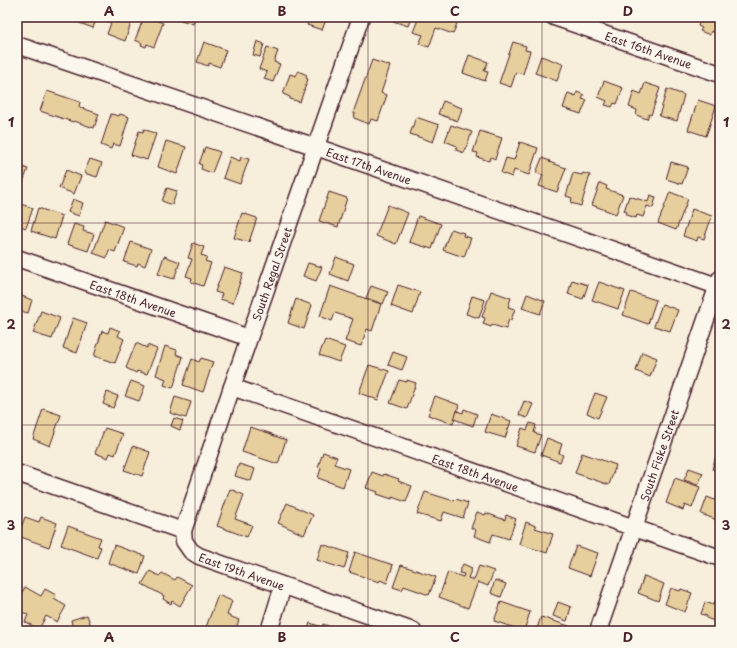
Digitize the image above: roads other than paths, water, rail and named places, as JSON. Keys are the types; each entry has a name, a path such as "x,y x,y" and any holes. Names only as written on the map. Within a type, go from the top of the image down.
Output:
{"street":[{"name":"South Regal Street","path":"183,531 361,17"},
{"name":"East 16th Avenue","path":"554,17 720,74"},
{"name":"East 17th Avenue","path":"17,45 719,284"},
{"name":"East 18th Avenue","path":"17,258 249,338"},
{"name":"South Fiske Street","path":"598,631 719,284"},
{"name":"East 18th Avenue","path":"232,387 720,558"},
{"path":"17,473 183,531"},
{"name":"East 19th Avenue","path":"183,531 184,541 191,551 199,556 413,631"},
{"path":"269,631 283,586"}]}
